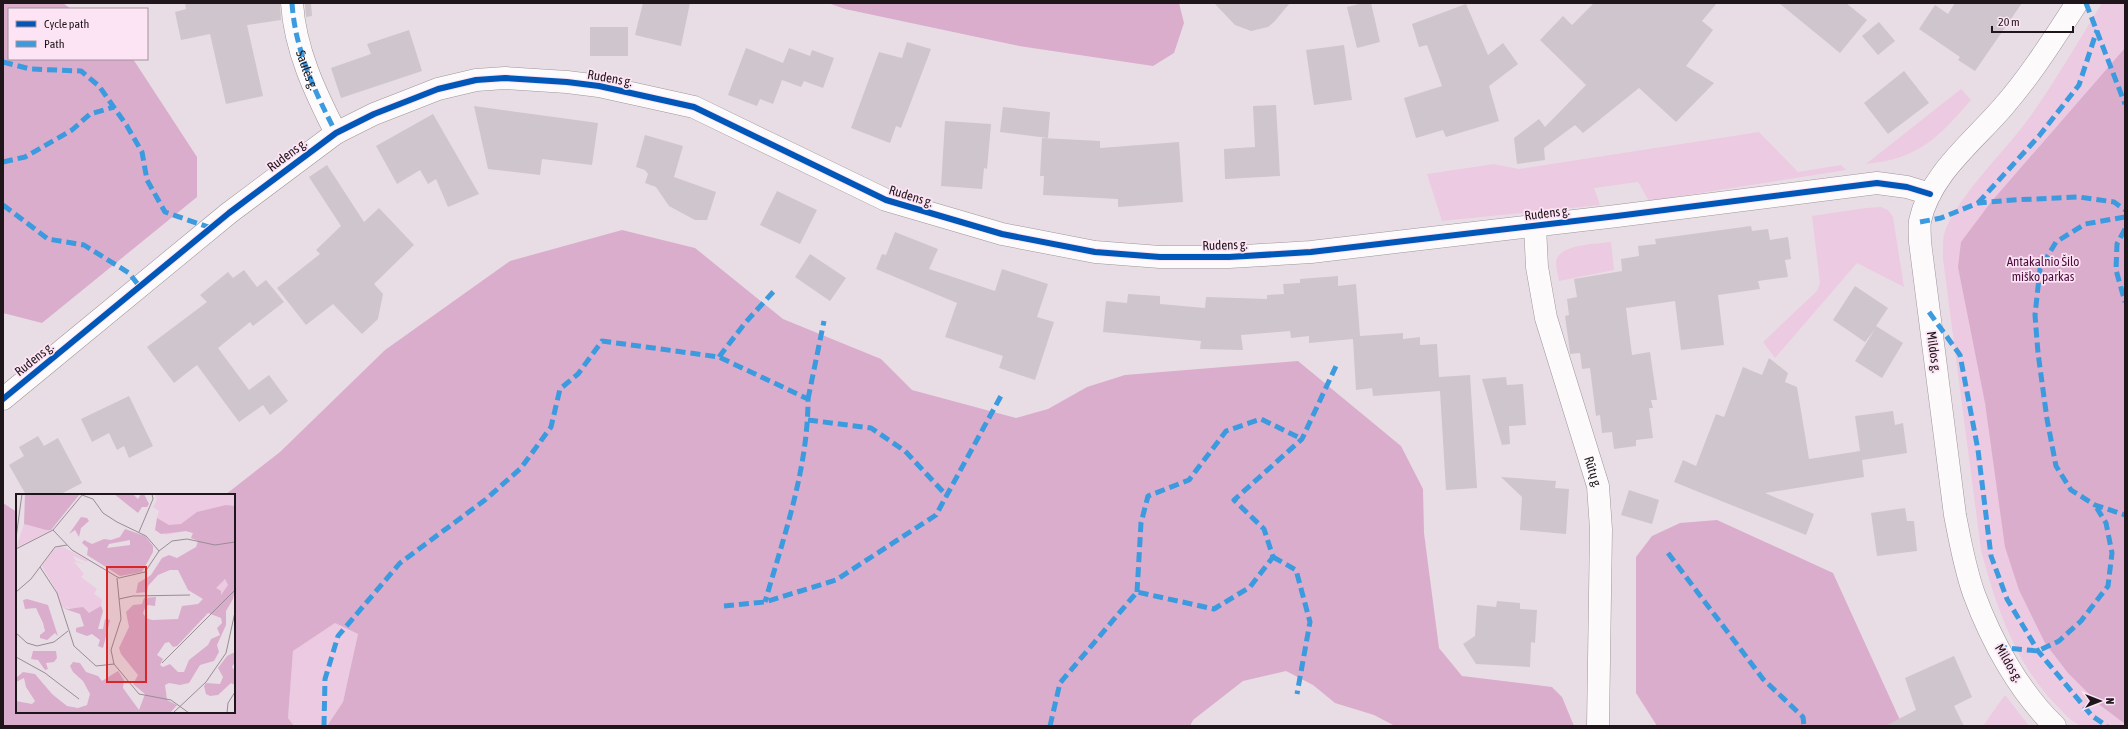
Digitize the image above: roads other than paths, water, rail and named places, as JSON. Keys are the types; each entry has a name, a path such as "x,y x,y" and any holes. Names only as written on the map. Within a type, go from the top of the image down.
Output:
{"street":[{"name":"Saulės g.","path":"292,3 292,17 306,72 336,133"},
{"name":"Mildos g.","path":"2055,726 2034,703 1997,647 1974,594 1962,553 1955,515 1920,242 1920,222 1930,194 1949,166 2003,107 2038,63 2077,3"},
{"name":"Rudens g.","path":"3,399 229,213 336,133 374,114 438,89 476,80 505,78 535,79 599,86 694,107 886,200 1002,234 1095,252 1160,257 1229,257 1303,253 1535,226 1877,183 1906,187 1930,194"},
{"name":"Rūtų g.","path":"1535,226 1537,267 1546,318 1598,486 1601,530 1598,726"}],"park label":[{"name":"Antakalnio Šilo miško parkas","path":"2043,268"}]}
